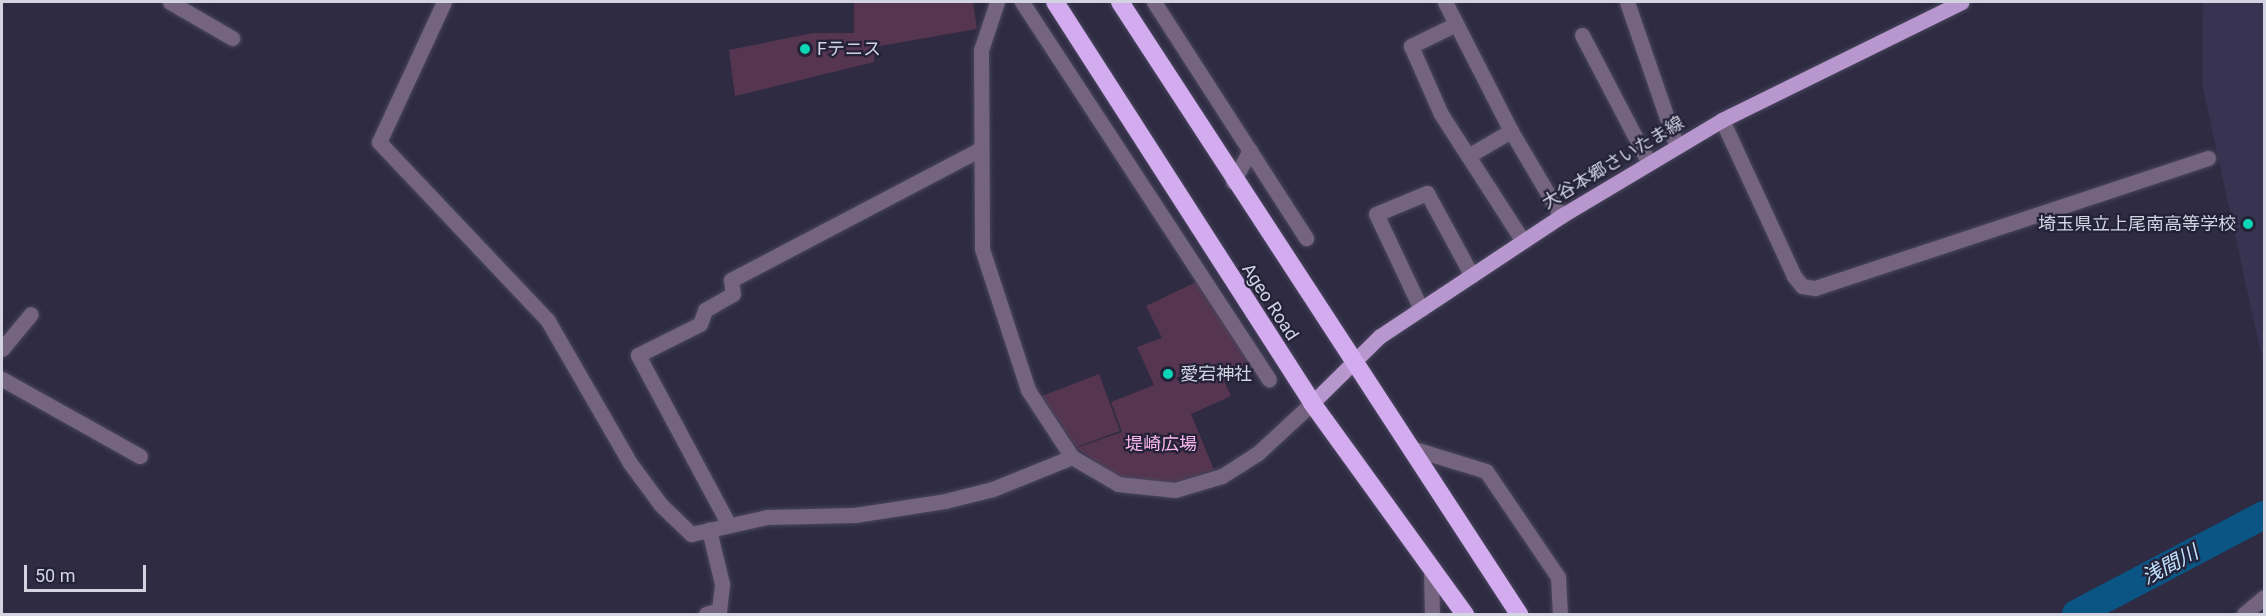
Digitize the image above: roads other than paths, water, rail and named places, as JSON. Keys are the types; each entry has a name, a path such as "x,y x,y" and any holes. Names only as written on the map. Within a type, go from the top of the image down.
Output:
{"highway":[{"name":"Ageo Road","path":"1055,2 1312,403 1431,571 1465,615"},
{"name":"Ageo Road","path":"1120,2 1352,365 1411,448 1519,615"}],"main road":[{"name":"大谷本郷さいたま線","path":"1312,403 1380,336 1561,216 1722,120 1962,2"}],"street":[{"path":"170,2 232,38"},
{"path":"444,2 380,142 548,321 661,505 691,534 729,525 945,501 993,489 1072,457"},
{"path":"997,2 981,50 979,150 986,275 1028,390 1072,457 1118,484 1175,490 1222,476 1258,453 1312,403"},
{"path":"1022,2 1269,379"},
{"path":"1154,2 1306,238"},
{"path":"1445,2 1454,25 1510,131 1561,216"},
{"path":"1627,2 1677,147"},
{"path":"1454,25 1411,46 1441,114 1523,241"},
{"path":"1582,35 1649,163"},
{"path":"1722,120 1794,276 1802,286 1815,288 2208,158"},
{"path":"1468,156 1510,131"},
{"path":"729,525 638,355 700,324 705,310 733,294 731,280 979,150"},
{"path":"1233,182 1250,150"},
{"path":"1421,309 1377,214 1427,194 1472,276"},
{"path":"1224,312 1248,306"},
{"path":"2,349 31,314"},
{"path":"2,379 140,456"},
{"path":"1411,448 1486,471 1558,577 1560,615"},
{"path":"706,615 719,610 722,584 709,530"},
{"path":"1431,571 1432,615"},
{"path":"2244,615 2265,597"}],"waterway":[{"name":"浅間川","path":"2076,614 2264,515"}],"place":[{"name":"Fテニス","path":"805,49"},
{"name":"埼玉県立上尾南高等学校","path":"2248,224"},
{"name":"愛宕神社","path":"1168,374"}],"park label":[{"name":"堤崎広場","path":"1161,444"}]}
